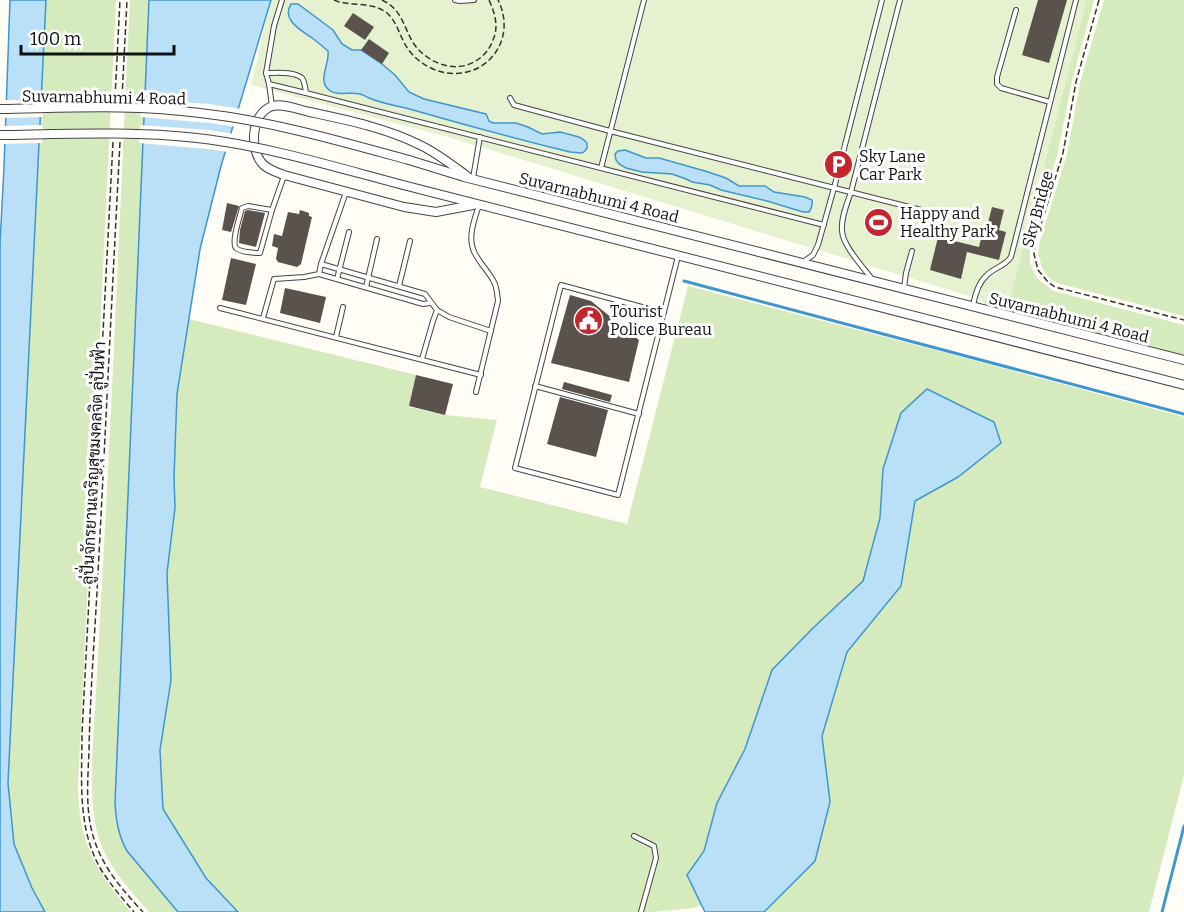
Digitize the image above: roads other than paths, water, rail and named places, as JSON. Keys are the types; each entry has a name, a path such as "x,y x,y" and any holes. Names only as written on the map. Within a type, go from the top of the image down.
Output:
{"street":[{"path":"472,178 438,154 406,138 384,130 286,106 272,106 260,118 255,128 253,140 260,162 267,168 284,175 404,207 436,212 478,204"},
{"name":"Suvarnabhumi 4 Road","path":"0,109 117,107 200,112 264,123 1184,360"},
{"path":"0,135 135,134 196,138 252,147 299,157 1184,385"}],"lane":[{"path":"272,106 266,73 274,26 282,0"},
{"path":"455,0 474,0"},
{"path":"601,168 644,0"},
{"path":"803,262 813,255 818,245 882,0"},
{"path":"873,281 845,242 841,232 843,216 900,0"},
{"path":"972,306 976,290 987,274 1006,264 1011,258 1076,0"},
{"path":"1016,10 997,84 1001,88 1050,102"},
{"path":"266,73 299,76 303,79 306,93"},
{"path":"269,84 824,225"},
{"path":"510,99 514,105 610,131 941,214"},
{"path":"472,178 480,137"},
{"path":"272,210 248,206 242,208 234,240 236,248 260,253 284,175"},
{"path":"318,274 346,191"},
{"path":"476,392 497,308 497,292 494,282 472,248 473,227 478,204"},
{"path":"337,279 349,232"},
{"path":"366,287 377,239"},
{"path":"399,286 410,241"},
{"path":"903,289 912,251"},
{"path":"664,313 561,285 515,468 618,495 639,414 664,313 678,256"},
{"path":"321,264 425,294 437,310 449,317 491,331"},
{"path":"263,318 274,279 318,274 430,303"},
{"path":"336,337 343,307"},
{"path":"220,308 481,375"},
{"path":"422,359 437,310"},
{"path":"535,387 639,414"},
{"path":"634,836 654,846 656,858 641,912"}],"water":[{"path":"10,0 46,0 8,783 14,844 32,888 45,912 0,912 0,244"},
{"path":"149,0 271,0 221,166 200,249 177,394 175,508 167,573 171,680 160,750 163,809 206,878 238,912 178,912 127,851 116,815"},
{"path":"291,4 298,4 333,30 342,44 352,50 361,50 382,64 409,92 424,99 486,114 489,121 493,123 516,123 542,134 560,132 579,137 587,143 587,148 582,153 570,152 380,102 360,94 333,92 324,82 328,51 290,20"},
{"path":"625,150 646,158 659,158 705,171 726,178 739,186 765,186 774,192 805,197 812,200 812,206 809,212 803,212 710,185 692,182 672,174 642,172 626,168 619,164 615,154"},
{"path":"927,389 994,422 1001,443 958,477 915,501 901,586 847,652 822,736 830,802 815,861 764,912 705,912 687,875 704,851 717,803 745,749 772,670 863,581 880,518 883,469 901,413"}],"waterway":[{"path":"684,281 1184,414"},
{"path":"1162,912 1184,826"}],"place":[{"name":"Sky Lane Car Park","path":"838,165"},
{"name":"Happy and Healthy Park","path":"879,222"},
{"name":"Tourist Police Bureau","path":"589,320"}]}
